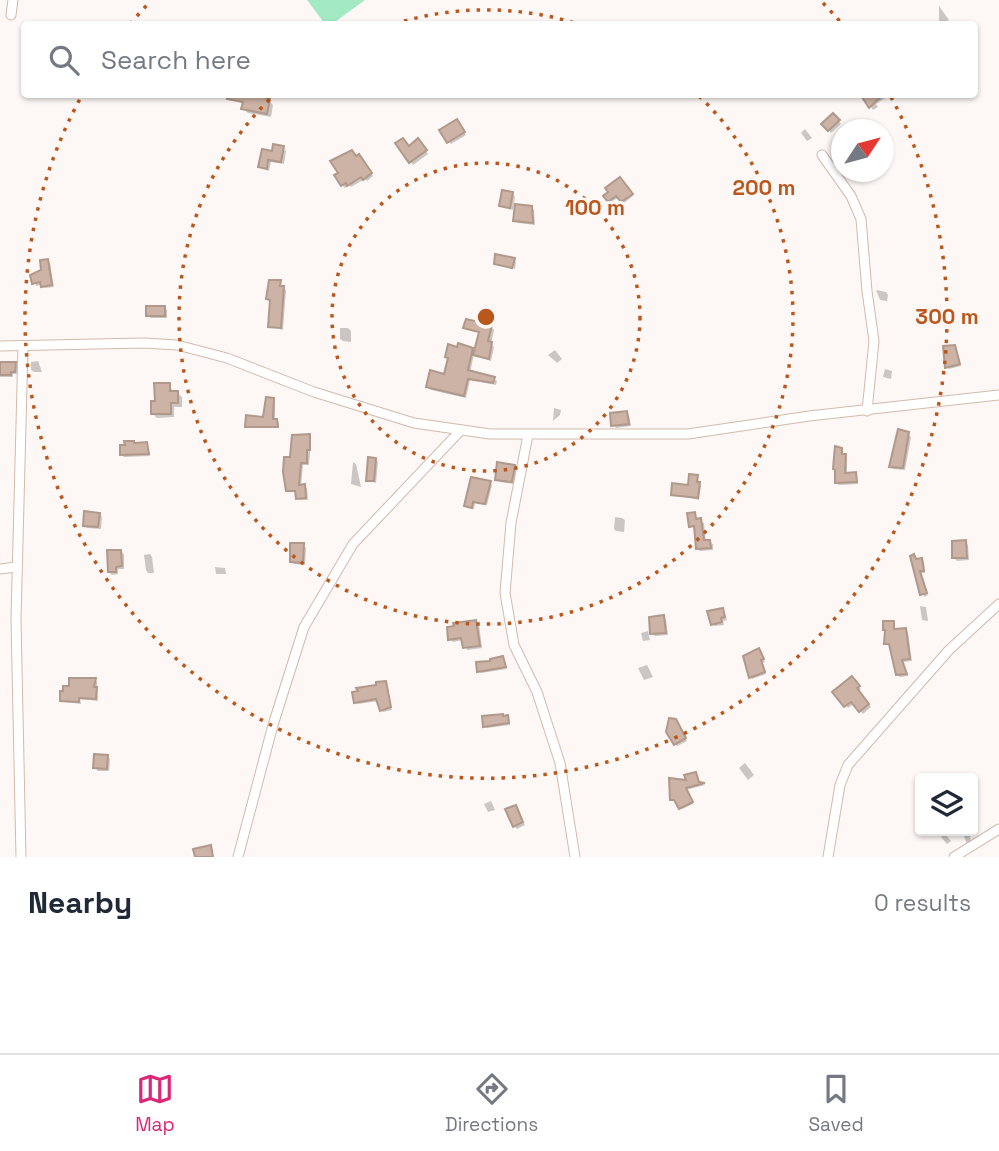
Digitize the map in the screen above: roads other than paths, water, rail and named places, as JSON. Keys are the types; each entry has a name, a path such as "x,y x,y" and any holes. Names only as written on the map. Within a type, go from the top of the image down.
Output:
{"street":[{"path":"11,15 13,0"},
{"path":"822,155 852,196 861,219 874,341 867,411"},
{"path":"0,346 144,343 177,345 227,358 314,392 414,423 490,434 688,434 809,416 999,395"},
{"path":"21,857 16,568 23,347"},
{"path":"238,857 273,725 304,627 353,544 461,430"},
{"path":"528,435 511,523 505,593 514,645 537,692 560,763 575,857"},
{"path":"0,569 16,568"},
{"path":"828,857 840,786 848,765 949,650 999,604"},
{"path":"954,857 999,828"}]}
